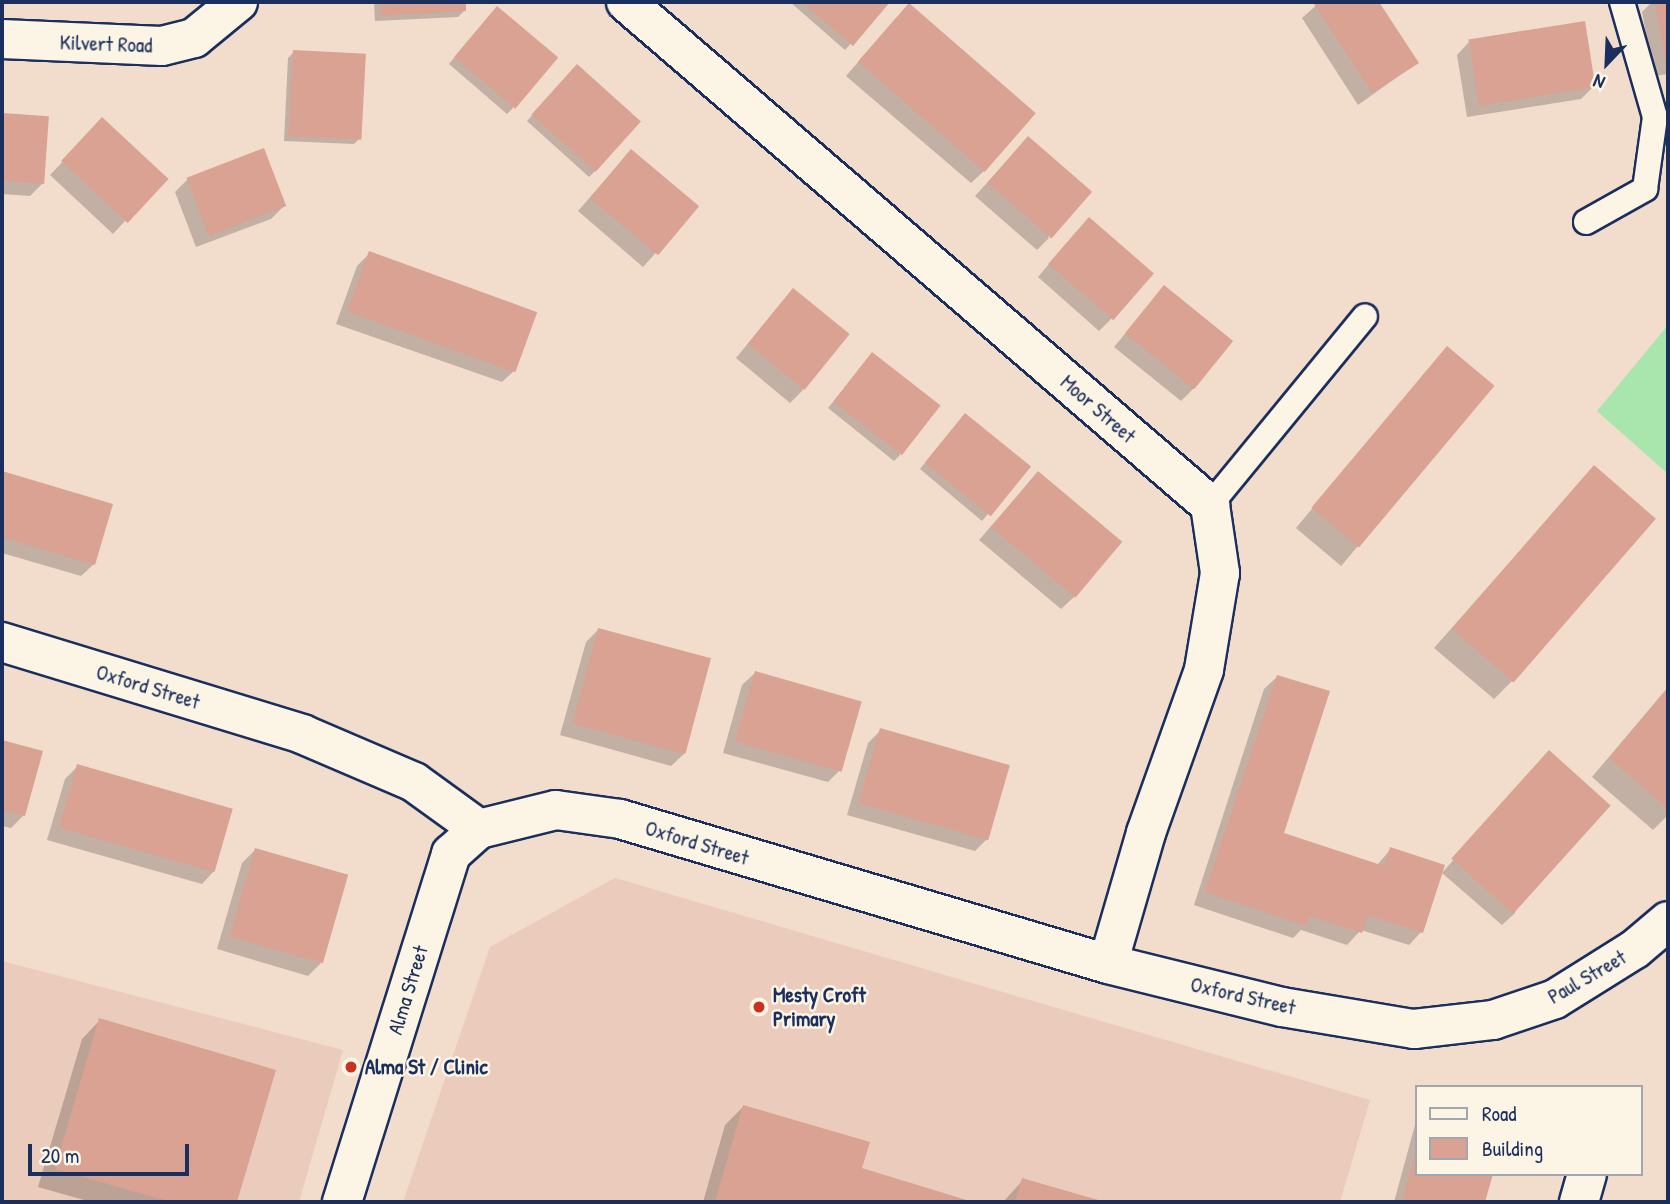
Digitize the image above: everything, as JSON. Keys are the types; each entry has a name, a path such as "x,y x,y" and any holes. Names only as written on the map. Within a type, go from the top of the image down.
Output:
{"street":[{"name":"Kilvert Road","path":"2,39 162,46 194,38 238,2"},
{"name":"Moor Street","path":"626,2 1210,505"},
{"path":"1108,964 1146,833 1204,670 1220,573 1210,505"},
{"name":"Oxford Street","path":"2,642 302,734 414,782 479,829 556,810 620,819 1108,964 1282,1007 1414,1029"},
{"name":"Alma Street","path":"342,1202 451,854 479,829"},
{"name":"Paul Street","path":"1414,1029 1493,1020 1555,999 1635,949 1668,921"},
{"path":"1579,1202 1586,1176"}],"lane":[{"path":"1586,222 1645,190 1655,117 1622,2"},
{"path":"1210,505 1365,316"}],"shaded area":[{"name":"Mesty Croft Primary","path":"615,878 1370,1100 1340,1202 403,1202 490,947"},
{"path":"2,961 343,1050 299,1202 2,1202"}],"green space":[{"path":"1668,325 1668,474 1597,411"}],"building":[{"path":"380,2 466,2 466,11 381,16"},
{"path":"802,2 890,2 853,46"},
{"path":"1379,2 1419,63 1372,93 1314,4"},
{"path":"1655,2 1668,2 1666,65"},
{"path":"909,3 1036,113 985,172 858,62"},
{"path":"497,6 558,57 515,109 454,57"},
{"path":"1585,21 1595,87 1479,106 1468,39"},
{"path":"293,50 366,54 361,140 288,136"},
{"path":"577,64 641,122 595,172 531,115"},
{"path":"2,113 49,116 44,184 2,181"},
{"path":"102,117 169,179 128,223 61,161"},
{"path":"1028,136 1092,192 1051,239 987,183"},
{"path":"264,148 286,206 209,236 187,178"},
{"path":"631,149 699,206 658,255 590,198"},
{"path":"1089,217 1154,273 1113,320 1048,264"},
{"path":"369,251 537,312 515,372 347,311"},
{"path":"1164,285 1233,341 1194,389 1125,333"},
{"path":"793,288 850,334 804,390 748,344"},
{"path":"1447,346 1494,386 1359,547 1311,508"},
{"path":"872,352 941,406 902,455 833,402"},
{"path":"965,413 1031,466 991,516 925,463"},
{"path":"1594,465 1656,519 1514,683 1452,629"},
{"path":"2,471 113,504 95,565 2,537"},
{"path":"1038,471 1122,542 1075,598 991,527"},
{"path":"598,628 711,658 685,754 572,724"},
{"path":"755,671 862,702 842,772 735,741"},
{"path":"1277,675 1330,691 1284,833 1384,866 1390,847 1445,865 1423,933 1368,915 1362,933 1310,916 1307,926 1205,892"},
{"path":"1668,688 1668,809 1609,758"},
{"path":"880,728 1010,765 988,840 859,803"},
{"path":"2,740 43,751 25,816 2,810"},
{"path":"1549,750 1611,806 1513,914 1451,858"},
{"path":"77,764 233,809 215,872 59,827"},
{"path":"255,848 348,875 323,963 230,936"},
{"path":"99,1018 276,1070 237,1202 171,1202 55,1169"},
{"path":"743,1105 870,1142 862,1168 973,1202 715,1202"},
{"path":"1414,1158 1414,1176 1492,1176 1485,1202 1402,1202"},
{"path":"1022,1178 1105,1202 1015,1202"}],"place":[{"name":"Mesty Croft Primary","path":"759,1007"},
{"name":"Alma St / Clinic","path":"351,1067"}]}
